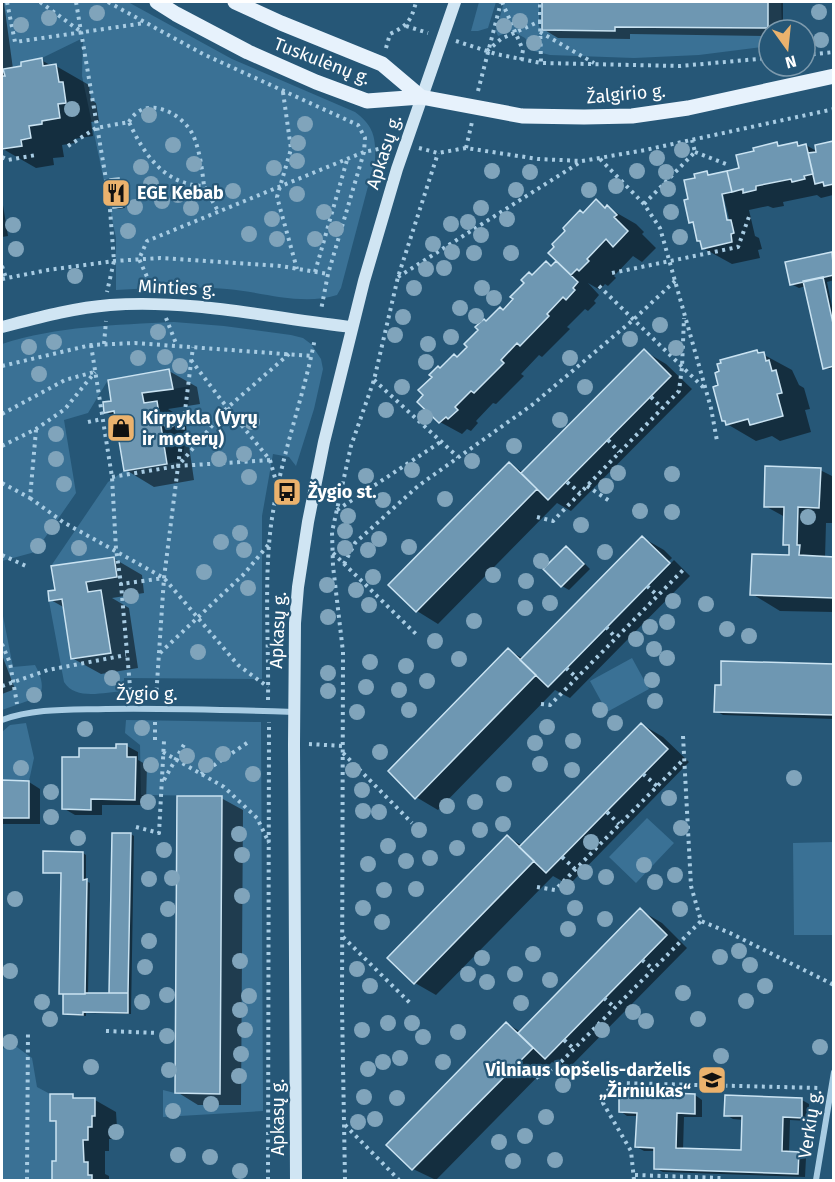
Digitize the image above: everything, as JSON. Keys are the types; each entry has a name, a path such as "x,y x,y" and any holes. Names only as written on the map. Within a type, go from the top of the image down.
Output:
{"main road":[{"name":"Tuskulėnų g.","path":"157,2 248,52 316,82 367,100 421,97"},
{"name":"Tuskulėnų g.","path":"235,2 280,23 382,64 421,97"},
{"name":"Apkasų g.","path":"296,1180 295,623 306,532 324,442 352,327 397,169 455,2"},
{"name":"Žalgirio g.","path":"421,97 522,116 632,116 688,108 834,76"},
{"name":"Minties g.","path":"2,327 54,314 107,305 160,304 203,306 352,327"}],"street":[{"name":"Žygio g.","path":"2,720 19,714 48,710 155,708 294,712"},
{"name":"Verkių g.","path":"816,1180 834,1072"}],"path":[{"path":"7,2 15,42 145,23"},
{"path":"40,2 80,32"},
{"path":"76,2 109,197 114,261 108,288 104,344"},
{"path":"2,266 4,279 27,273 139,259 184,260 297,269 328,274 364,152 365,138 358,125 202,54 108,2"},
{"path":"406,26 416,2"},
{"path":"502,2 523,50 521,60"},
{"path":"487,51 502,2"},
{"path":"539,2 541,63"},
{"path":"487,51 501,39 540,21"},
{"path":"540,32 595,64"},
{"path":"487,51 541,63 680,66 757,59"},
{"path":"817,54 834,52"},
{"path":"283,92 291,149 277,197 297,269"},
{"path":"129,122 133,114 151,106 171,111 192,132 201,163 204,186 218,211"},
{"path":"345,1180 342,937 343,652 332,532 351,446 374,380 398,277 438,153 466,148 538,159 582,161 600,159 834,109"},
{"path":"68,146 96,128 129,122"},
{"path":"129,122 145,153 159,168 188,186 204,186"},
{"path":"692,140 695,152"},
{"path":"177,346 139,259 147,241 364,152"},
{"path":"695,152 726,164"},
{"path":"644,204 695,152"},
{"path":"2,157 8,160 36,155"},
{"path":"315,272 347,159"},
{"path":"600,159 644,204 660,228 705,388 717,441"},
{"path":"398,277 582,161"},
{"path":"612,273 738,247 750,214"},
{"path":"344,564 355,543 417,486 532,405 633,320 675,281"},
{"path":"599,286 705,388"},
{"path":"537,517 553,521 679,391 684,314"},
{"path":"2,366 104,344 135,343 312,356 277,486 270,544 268,1180"},
{"path":"91,345 112,477 116,549 133,709"},
{"path":"155,740 164,578 193,347"},
{"path":"178,466 228,408 290,354"},
{"path":"192,360 270,460 277,486"},
{"path":"2,414 65,380 95,372"},
{"path":"2,446 36,429 65,409 95,372"},
{"path":"374,380 458,457"},
{"path":"651,397 662,408"},
{"path":"88,422 102,419"},
{"path":"30,498 36,429"},
{"path":"608,440 620,452"},
{"path":"337,510 442,441"},
{"path":"112,477 178,466 270,460"},
{"path":"567,482 580,493"},
{"path":"2,483 30,498 63,522 116,549 164,578 238,665 268,687"},
{"path":"587,486 611,502"},
{"path":"159,654 244,573 270,544"},
{"path":"333,553 418,636"},
{"path":"2,555 28,567"},
{"path":"541,704 550,705 684,569"},
{"path":"121,584 164,578"},
{"path":"647,586 658,596"},
{"path":"606,627 616,638"},
{"path":"2,644 10,663 19,714"},
{"path":"2,686 48,670 126,655"},
{"path":"566,668 577,678"},
{"path":"683,736 691,886 701,921"},
{"path":"136,827 159,833 164,741"},
{"path":"163,783 186,741"},
{"path":"200,774 247,743"},
{"path":"163,752 224,786 257,818 269,844"},
{"path":"343,752 412,823"},
{"path":"537,888 555,890 684,758"},
{"path":"643,774 657,786"},
{"path":"607,812 619,824"},
{"path":"562,857 575,869"},
{"path":"536,1078 556,1067 701,921"},
{"path":"701,921 730,933 834,986"},
{"path":"342,937 410,1003"},
{"path":"642,960 653,969"},
{"path":"604,998 615,1008"},
{"path":"27,1180 28,1030"},
{"path":"106,1032 158,1033"},
{"path":"564,1040 574,1049"},
{"path":"634,1180 631,1151 603,1103 606,1092 618,1083 831,1088"},
{"path":"344,1124 399,1180"},
{"path":"634,1175 721,1178"}],"shaded area":[{"path":"2,2 128,2 232,59 355,112 361,117 372,133 375,160 341,288 337,295 296,299 213,288 116,290 116,238 82,76 83,38 42,58 21,62 21,66 3,69"},
{"path":"479,2 496,2 488,28 471,31"},
{"path":"504,2 539,2 539,26 542,30 614,31 615,27 757,28 757,48 699,55 634,58 550,55 534,51 525,38 512,31 498,36 496,31"},
{"path":"768,2 781,2 782,18 767,18"},
{"path":"174,322 224,326 303,338 311,344 321,359 323,369 314,409 296,466 289,457 273,454 262,516 262,679 124,678 124,691 99,694 76,692 64,682 49,601 62,599 71,659 101,590 88,592 86,582 116,577 114,557 51,566 108,482 124,471 183,461 190,386 173,389 169,369 108,380 88,413 64,420 76,493 35,552 2,561 2,344 65,330"},
{"path":"2,611 13,667 35,665 42,686 36,698 2,710"},
{"path":"632,658 649,689 607,712 590,681"},
{"path":"126,720 261,722 263,1111 163,1117 163,1090 175,1093 220,1093 222,796 141,795 140,745 125,733"},
{"path":"26,723 34,758 29,781 2,780 2,732 10,725"},
{"path":"647,818 674,843 636,883 609,857"},
{"path":"833,842 833,935 794,935 793,843"},
{"path":"14,1045 32,1058 37,1087 50,1094 50,1121 56,1121 56,1161 52,1162 52,1180 2,1180 2,1049"}],"building":[{"path":"542,2 768,2 768,18 757,18 757,28 615,27 615,31 542,30"},
{"path":"42,58 43,66 56,64 59,82 63,82 66,103 58,104 60,118 29,126 31,138 21,140 22,146 2,149 2,76 5,76 3,69 21,66 21,62"},
{"path":"834,137 834,184 824,186 823,182 815,184 808,153 816,152 815,145 833,141"},
{"path":"777,142 778,146 797,142 798,146 806,144 813,174 804,176 805,179 792,182 791,179 756,186 756,190 743,193 743,189 732,192 727,171 739,168 736,155"},
{"path":"707,171 708,175 727,171 732,192 722,194 727,220 731,220 734,233 731,234 732,242 702,249 700,241 697,241 693,222 689,223 684,200 688,199 684,180 695,178 694,174"},
{"name":"EGE Kebab","path":"119,178 122,207 113,208 110,179"},
{"path":"596,199 605,208 607,205 617,215 614,217 628,231 613,247 606,239 587,259 589,261 571,275 548,253 554,247 552,244 565,231 563,228 580,210 583,213"},
{"path":"832,252 834,275 790,285 785,262"},
{"path":"546,261 551,266 556,261 578,282 573,288 575,290 566,300 563,297 547,314 549,316 520,346 517,343 501,360 504,363 474,393 471,391 455,407 458,410 439,423 417,402 423,395 418,390 432,377 429,375 438,366 440,368 454,354 457,357 467,347 464,344 478,330 475,327 484,319 486,321 500,307 503,310 513,299 510,297 524,283 521,280 529,272 532,275"},
{"path":"823,277 834,328 834,366 823,369 803,281"},
{"path":"644,349 671,376 548,500 521,473"},
{"path":"757,350 758,353 764,352 772,371 776,370 782,393 777,394 783,416 750,425 748,419 726,425 725,421 722,421 713,387 718,385 715,373 719,371 717,364 721,363 720,360"},
{"path":"169,369 173,389 142,393 144,403 157,401 167,464 124,471 114,411 104,413 103,402 111,401 108,380"},
{"path":"509,462 537,489 416,612 388,585"},
{"path":"765,466 821,468 819,508 798,507 797,545 800,545 799,555 834,557 834,598 750,595 752,554 789,555 789,545 783,545 784,507 764,507"},
{"path":"642,536 670,563 548,687 520,660"},
{"path":"566,546 584,564 561,587 543,569"},
{"path":"114,557 117,577 86,582 88,592 101,590 111,653 71,659 62,599 49,601 48,591 55,590 51,566"},
{"path":"508,648 536,675 415,799 388,771"},
{"path":"721,661 834,664 834,715 714,712 715,685 721,685"},
{"path":"641,723 668,749 546,873 519,847"},
{"path":"116,744 127,744 127,757 136,757 135,800 91,799 91,810 62,809 62,757 79,757 79,748 116,748"},
{"path":"2,780 29,781 29,818 2,818"},
{"path":"177,796 222,796 220,1094 175,1093"},
{"path":"112,833 131,833 128,993 109,993"},
{"path":"507,835 534,861 414,984 387,958"},
{"path":"43,851 83,852 83,880 87,879 85,994 59,994 61,873 43,873"},
{"path":"640,908 667,935 545,1059 518,1033"},
{"path":"128,993 128,1013 63,1014 63,994"},
{"path":"506,1022 533,1048 412,1170 386,1145"},
{"path":"619,1091 695,1094 695,1114 677,1113 676,1148 741,1150 742,1116 724,1116 725,1095 802,1098 802,1118 783,1117 782,1151 799,1152 798,1174 654,1169 654,1148 635,1147 637,1113 619,1112"},
{"path":"50,1094 73,1094 73,1098 95,1098 95,1116 92,1116 92,1127 88,1127 88,1140 83,1140 84,1162 88,1162 88,1175 92,1175 92,1180 52,1180 52,1161 56,1161 56,1121 50,1121"}],"place":[{"name":"EGE Kebab","path":"116,193"},
{"name":"Kirpykla (Vyrų ir moterų)","path":"121,428"},
{"name":"Žygio st.","path":"287,492"},
{"name":"Vilniaus lopšelis-darželis „Žirniukas“","path":"712,1080"}]}
